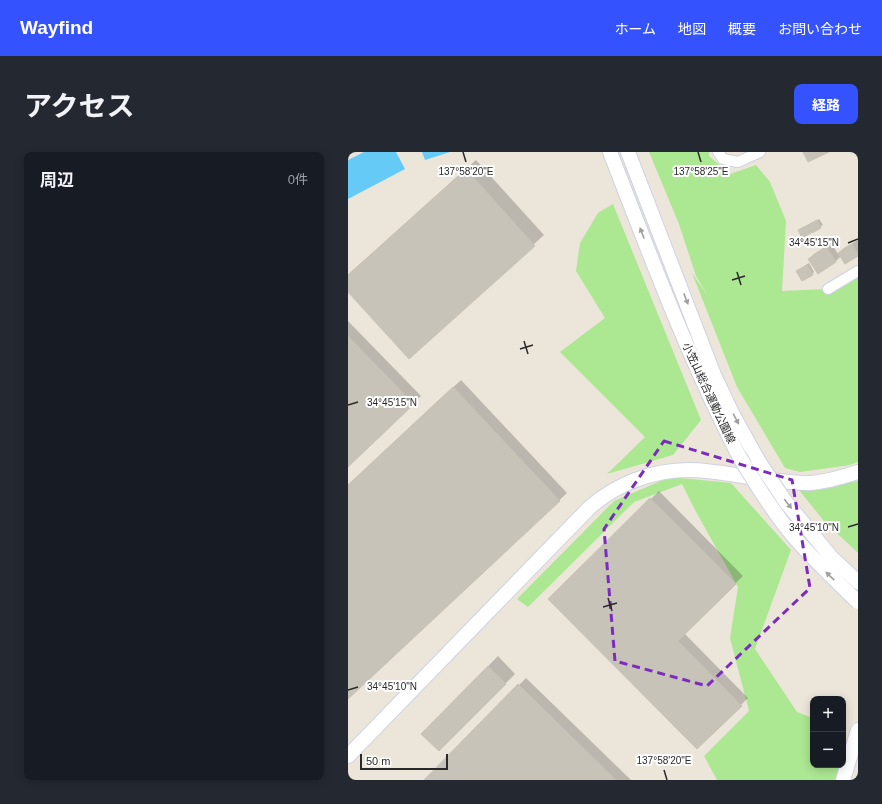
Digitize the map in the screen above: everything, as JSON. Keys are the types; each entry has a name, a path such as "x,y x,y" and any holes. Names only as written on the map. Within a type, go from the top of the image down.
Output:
{"main road":[{"name":"小笠山総合運動公園線","path":"610,152 695,366 716,413 738,456 771,507 793,536 822,569 858,602"},
{"name":"小笠山総合運動公園線","path":"628,152 714,375 733,415 758,460 785,501 832,558 858,582"},
{"path":"348,756 589,508 601,497 613,490 643,477 673,471 690,470 790,482 811,483 836,479 858,472"},
{"path":"843,780 858,730"}],"street":[{"path":"718,152 723,159 738,162 760,152"},
{"path":"828,288 858,271"}],"highlighted area":[{"path":"664,441 792,480 810,588 707,686 615,661 604,529"}],"green space":[{"path":"649,152 709,152 709,156 730,174 756,165 770,182 786,221 782,291 828,289 858,275 858,462 850,465 800,472 785,468 737,387 692,273 708,296 696,276 679,224"},
{"path":"613,204 701,420 673,455 607,474 645,437 560,352 605,318 576,271 580,243 598,213"},
{"path":"670,477 731,483 791,550 755,649 797,712 810,717 810,768 840,768 837,780 717,780 704,756 749,711 730,638 738,587 682,484 634,502 528,607 517,599 614,501"},
{"path":"858,481 858,553 824,521 799,490"}],"water":[{"path":"364,152 396,152 405,169 348,199 348,160"},
{"path":"422,152 450,152 425,160"}],"building":[{"path":"803,152 829,152 808,162"},
{"path":"466,169 535,246 409,359 348,292 348,275"},
{"path":"817,220 821,228 812,233 808,225"},
{"path":"808,225 811,233 802,238 798,230"},
{"path":"852,244 858,256 845,264 838,253"},
{"path":"826,247 836,262 818,274 808,259"},
{"path":"807,265 813,275 802,281 796,271"},
{"path":"348,336 414,404 348,467"},
{"path":"453,387 560,501 348,699 348,485"},
{"path":"650,498 736,584 678,641 742,706 697,749 548,599"},
{"path":"488,666 506,684 439,751 421,734"},
{"path":"518,684 616,780 424,780"}]}
